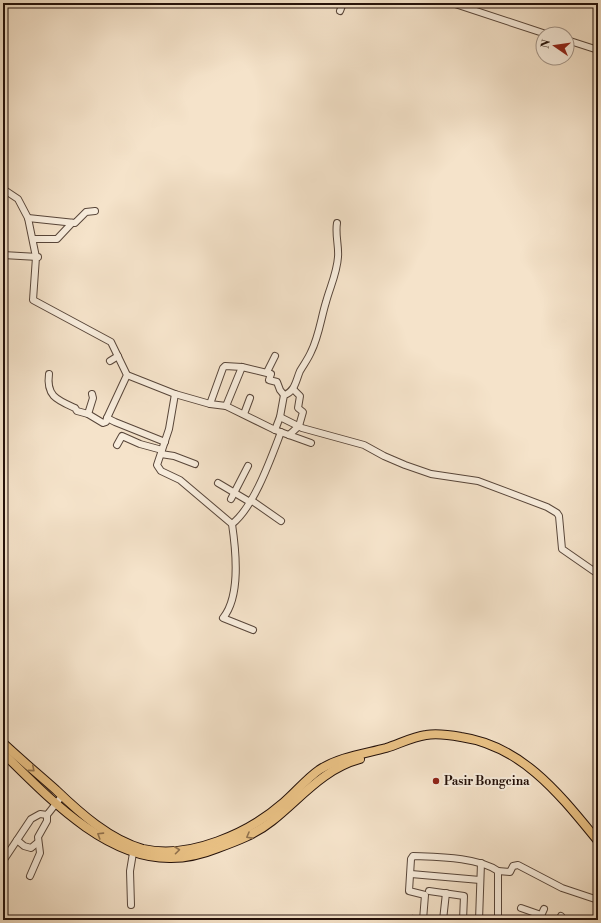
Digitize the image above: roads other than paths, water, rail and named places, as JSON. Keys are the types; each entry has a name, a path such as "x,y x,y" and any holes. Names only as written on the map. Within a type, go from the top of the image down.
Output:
{"main road":[{"path":"3,743 62,796 108,832 128,844 153,850 184,849 209,844 255,824 282,804 319,770 342,759 427,735 448,734 492,744 522,761 544,779 598,841"},
{"path":"3,753 56,803 98,835 133,853 157,858 183,858 203,854 243,839 271,822 313,783 327,773 357,759 398,749 418,742 440,739 473,743 503,755 519,765 541,783 598,846"}],"street":[{"path":"340,11 343,3"},
{"path":"452,3 535,30"},
{"path":"575,43 598,50"},
{"path":"3,189 18,199 28,218 37,257 32,298 34,300 111,342 127,375 175,394 210,404 226,406 278,431 311,443"},
{"path":"28,218 76,223 86,212 95,211"},
{"path":"33,239 57,240 72,223"},
{"path":"284,394 289,393 293,389 300,370 312,352 318,334 325,302 336,271 338,247 336,230 337,224"},
{"path":"3,254 37,257"},
{"path":"110,361 118,356"},
{"path":"267,372 274,356"},
{"path":"210,404 224,366 242,367 264,373 267,372 271,374 269,380 277,382 280,390 284,394"},
{"path":"226,406 242,367"},
{"path":"50,374 49,387 53,396 75,408 76,411 88,414 104,423 106,422 127,375"},
{"path":"289,435 299,426 303,412 298,408 300,396 293,389"},
{"path":"88,414 93,398 92,394"},
{"path":"175,394 165,442 157,465 161,471 180,480 232,524 236,569 231,605 223,618 253,630"},
{"path":"232,524 238,519 250,500 278,431 284,394"},
{"path":"244,414 250,398"},
{"path":"280,417 299,426 340,440 364,445 384,456 431,474 478,481 547,507 557,513 562,549 598,574"},
{"path":"107,418 165,442"},
{"path":"117,445 122,436 195,464"},
{"path":"231,499 248,466"},
{"path":"218,483 234,493 250,500 281,521"},
{"path":"30,876 40,853 37,843 38,837 48,818 47,815 62,796"},
{"path":"3,861 31,819 40,814 47,815"},
{"path":"17,840 28,848 31,848 37,843"},
{"path":"131,905 130,871 133,853"},
{"path":"423,920 425,895 408,891 411,874 411,859 413,856 459,859 481,863 498,871 510,872 513,866 518,865 562,888 598,900"},
{"path":"479,920 481,863"},
{"path":"498,871 498,920"},
{"path":"411,874 480,880"},
{"path":"429,891 464,896 463,920"},
{"path":"443,920 446,893"},
{"path":"522,908 541,915"}],"place":[{"name":"Pasir Bongcina","path":"436,781"}]}
